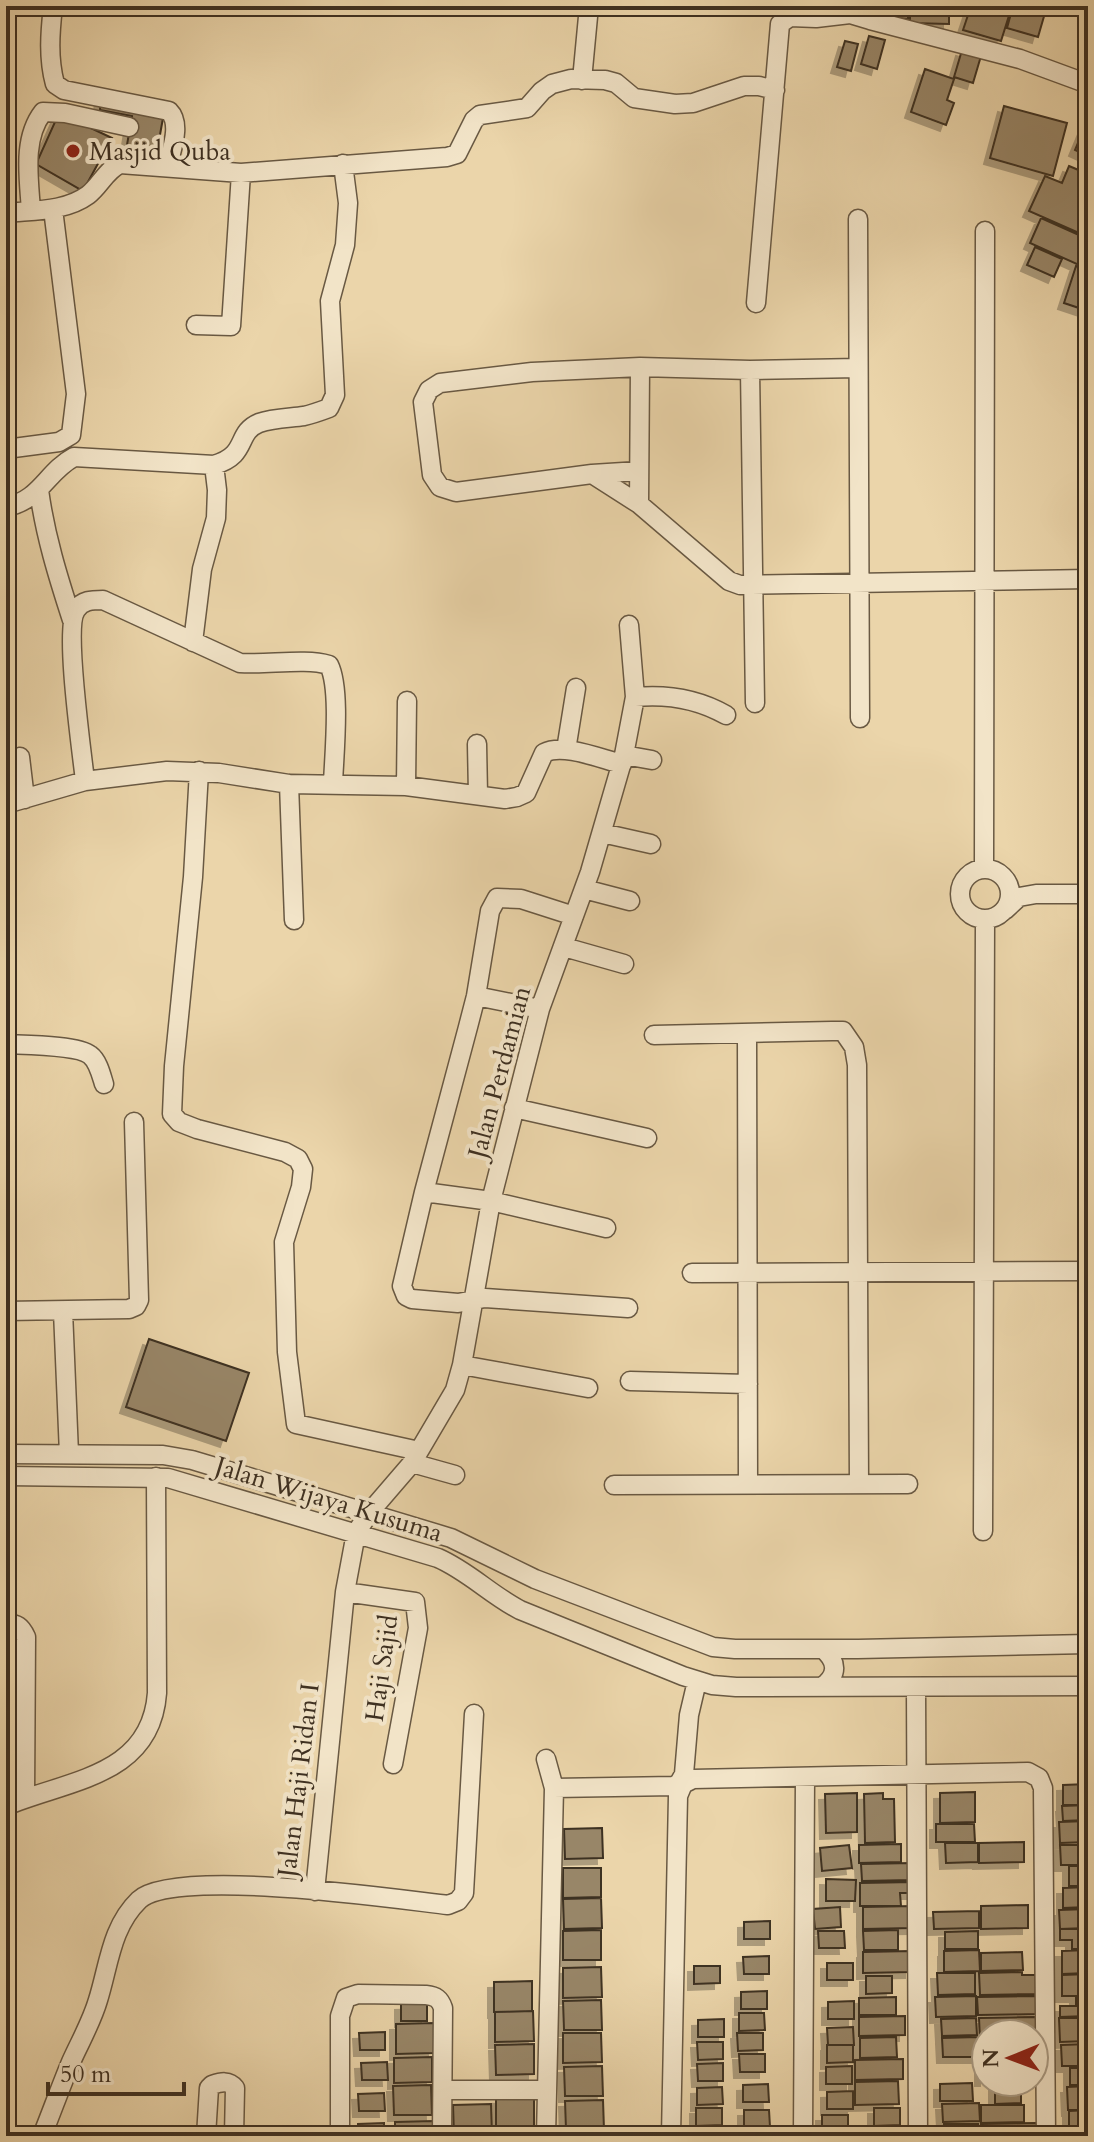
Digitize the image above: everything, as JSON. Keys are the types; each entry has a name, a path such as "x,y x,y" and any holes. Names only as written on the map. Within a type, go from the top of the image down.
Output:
{"street":[{"path":"53,6 50,36 51,70 55,84 64,90 169,111 175,116 175,125 168,166"},
{"path":"582,80 589,6"},
{"path":"756,303 780,24 790,17 816,18 847,10 1020,59 1088,84"},
{"path":"6,213 70,205 89,195 120,164 241,173 447,157 457,154 474,120 480,115 527,108 552,84 571,79 605,80 616,83 634,98 675,104 693,103 744,86 775,90"},
{"path":"31,211 29,152 36,121 43,112 65,113 129,127"},
{"path":"6,507 18,505 39,490 61,464 74,457 214,465 230,460 241,446 246,432 258,423 308,415 329,408 335,395 330,301 345,245 348,203 343,164"},
{"path":"196,325 231,326 241,173"},
{"path":"6,449 59,442 71,435 76,394 53,209"},
{"path":"858,219 860,718"},
{"path":"985,231 985,582 993,872 1007,884 1010,894 1007,907 994,916 968,914 960,897 965,879 975,871 993,872 1019,891 1088,894"},
{"path":"639,471 456,492 440,487 432,475 423,402 429,390 440,383 532,372 640,367 750,370 858,368"},
{"path":"639,504 640,367"},
{"path":"750,370 755,703"},
{"path":"193,642 202,569 216,518 214,465"},
{"path":"592,474 639,504 729,581 740,585 1088,579"},
{"path":"39,490 52,559 72,620"},
{"path":"85,781 72,658 72,620 75,610 83,602 103,600 240,663 318,662 329,665 334,674 335,698 333,784"},
{"name":"Jalan Perdamian","path":"356,1533 416,1457 455,1390 491,1201 540,1009 584,889 623,759 635,697 629,625"},
{"path":"566,750 576,688"},
{"path":"635,697 686,699 708,705 726,715"},
{"path":"406,786 407,701"},
{"path":"477,744 478,794"},
{"path":"6,804 85,781 167,771 199,771 289,784 406,786 505,799 526,793 544,753 553,750 652,760"},
{"path":"20,757 25,799"},
{"path":"199,771 172,1114 179,1122 197,1129 285,1152 298,1159 303,1169 301,1187 284,1242 287,1352 296,1424 416,1457 455,1475"},
{"path":"289,784 294,920"},
{"path":"602,833 651,844"},
{"path":"584,889 630,901"},
{"path":"994,916 1019,897 1036,894"},
{"path":"574,916 521,899 497,898 490,911 476,996 424,1192 402,1281 403,1291 412,1299 458,1303 485,1298 628,1308"},
{"path":"983,1531 985,1271 994,916"},
{"path":"564,947 624,964"},
{"path":"476,996 540,1009"},
{"path":"654,1035 843,1031 854,1047 857,1065 859,1484"},
{"path":"747,1034 748,1484"},
{"path":"6,1044 78,1049 90,1055 104,1084"},
{"path":"514,1108 647,1138"},
{"path":"6,1311 129,1309 136,1306 139,1300 134,1122"},
{"path":"424,1192 491,1201 606,1228"},
{"path":"692,1273 1088,1271"},
{"path":"63,1311 69,1454"},
{"path":"462,1365 588,1388"},
{"path":"630,1381 748,1384"},
{"name":"Jalan Wijaya Kusuma","path":"6,1454 177,1457 451,1538 535,1579 713,1647 858,1649 1088,1644"},
{"name":"Jalan Wijaya Kusuma","path":"6,1476 156,1477 186,1482 453,1564 501,1600 520,1610 697,1681 736,1687 1088,1686"},
{"path":"6,1806 94,1777 124,1758 142,1741 153,1722 157,1693 156,1477"},
{"path":"614,1485 908,1484"},
{"name":"Jalan Haji Ridan I","path":"42,2136 98,2001 108,1958 122,1922 141,1897 169,1889 218,1884 315,1891 345,1592 356,1533"},
{"name":"Haji Sajid","path":"345,1592 415,1602 418,1628 393,1764"},
{"path":"6,1623 17,1624 26,1637 25,1798"},
{"path":"822,1687 831,1679 835,1666 833,1659 823,1649"},
{"path":"856,1687 848,1677 846,1665 858,1649"},
{"path":"6,1666 25,1658"},
{"path":"554,1788 674,1786 679,1783 684,1774 689,1715 697,1681"},
{"path":"916,1687 918,2136"},
{"path":"315,1891 448,1905 458,1901 464,1893 474,1714"},
{"path":"546,1759 554,1788 546,2136"},
{"path":"671,2136 678,1796 683,1784 693,1779 1028,1772 1042,1782 1046,2136"},
{"path":"803,2136 805,1778"},
{"path":"340,2136 340,2016 346,1998 351,1995 426,1995 439,1999 443,2008 442,2136"},
{"path":"206,2136 209,2088 227,2082 235,2088 234,2136"},
{"path":"443,2090 546,2090"}],"building":[{"path":"895,6 908,6 908,19 894,18"},
{"path":"910,6 949,6 949,24 910,23"},
{"path":"971,6 1012,6 1001,41 963,30"},
{"path":"1013,6 1047,6 1038,37 1007,28"},
{"path":"869,36 885,40 877,69 861,64"},
{"path":"845,41 858,44 851,71 837,67"},
{"path":"962,50 981,56 973,83 954,77"},
{"path":"925,69 954,79 947,100 954,103 946,125 911,112"},
{"path":"101,93 166,101 155,163 124,162 132,116 100,110"},
{"path":"1004,106 1067,123 1053,176 990,158"},
{"name":"Masjid Quba","path":"59,113 112,138 83,191 36,164"},
{"path":"1088,119 1088,156 1075,150"},
{"path":"1069,166 1088,174 1088,237 1029,211 1045,176 1062,183"},
{"path":"1041,218 1088,239 1079,265 1030,243"},
{"path":"1035,247 1062,259 1054,277 1027,265"},
{"path":"1076,266 1088,270 1088,311 1064,303"},
{"path":"149,1339 249,1373 226,1441 126,1407"},
{"path":"1088,1784 1088,1805 1063,1805 1063,1785"},
{"path":"975,1792 975,1822 940,1823 940,1793"},
{"path":"857,1793 857,1832 826,1833 825,1794"},
{"path":"883,1793 883,1799 894,1799 895,1842 865,1843 864,1794"},
{"path":"1088,1805 1088,1820 1063,1821 1062,1806"},
{"path":"1088,1821 1088,1842 1060,1843 1059,1822"},
{"path":"936,1824 974,1824 975,1842 936,1842"},
{"path":"602,1828 603,1858 565,1859 564,1829"},
{"path":"1024,1842 1024,1862 979,1863 979,1843"},
{"path":"945,1843 978,1843 978,1862 946,1863"},
{"path":"901,1844 901,1862 859,1863 859,1845"},
{"path":"849,1845 852,1868 822,1871 820,1848"},
{"path":"1060,1845 1088,1845 1088,1865 1061,1865"},
{"path":"912,1863 912,1880 862,1881 861,1864"},
{"path":"1069,1866 1088,1866 1088,1886 1069,1886"},
{"path":"563,1868 601,1868 601,1897 563,1898"},
{"path":"826,1879 856,1880 855,1901 826,1901"},
{"path":"914,1882 914,1893 900,1893 901,1906 860,1906 860,1883"},
{"path":"1088,1887 1088,1907 1063,1908 1063,1888"},
{"path":"601,1898 602,1928 564,1929 563,1899"},
{"path":"1028,1905 1028,1928 981,1929 981,1906"},
{"path":"914,1906 914,1928 863,1929 863,1907"},
{"path":"840,1907 841,1927 815,1929 813,1909"},
{"path":"1088,1909 1088,1928 1060,1929 1059,1910"},
{"path":"979,1911 979,1928 934,1929 933,1912"},
{"path":"770,1921 770,1939 744,1939 744,1922"},
{"path":"1060,1929 1088,1929 1088,1949 1072,1949 1072,1940 1060,1940"},
{"path":"601,1930 601,1960 563,1960 563,1931"},
{"path":"898,1930 898,1950 864,1950 863,1931"},
{"path":"818,1931 844,1931 845,1948 819,1948"},
{"path":"978,1931 978,1949 945,1949 945,1932"},
{"path":"979,1950 980,1971 944,1972 944,1951"},
{"path":"1088,1950 1088,1973 1062,1974 1062,1951"},
{"path":"911,1951 911,1972 863,1973 863,1952"},
{"path":"1022,1952 1023,1970 981,1971 981,1953"},
{"path":"769,1956 769,1974 744,1974 743,1957"},
{"path":"827,1963 853,1963 853,1980 827,1980"},
{"path":"694,1966 720,1966 720,1983 694,1984"},
{"path":"601,1967 602,1997 563,1998 563,1968"},
{"path":"1022,1972 1022,1975 1037,1975 1037,1994 980,1995 979,1973"},
{"path":"937,1973 975,1973 975,1994 938,1995"},
{"path":"1088,1974 1088,1996 1062,1996 1062,1975"},
{"path":"866,1976 892,1976 892,1993 866,1994"},
{"path":"532,1981 532,2011 494,2012 494,1982"},
{"path":"767,1991 767,2009 741,2009 741,1992"},
{"path":"976,1996 976,2016 936,2017 935,1997"},
{"path":"1039,1996 1039,2014 978,2015 977,1997"},
{"path":"896,1997 896,2015 859,2015 859,1998"},
{"path":"1076,1998 1088,1998 1088,2016 1060,2017 1060,2006 1076,2006"},
{"path":"601,2000 602,2030 564,2030 563,2001"},
{"path":"854,2001 854,2019 828,2019 828,2002"},
{"path":"427,2003 427,2021 401,2021 401,2004"},
{"path":"533,2011 534,2041 495,2042 495,2012"},
{"path":"739,2013 764,2013 765,2030 739,2031"},
{"path":"905,2016 905,2035 859,2036 859,2017"},
{"path":"970,2018 970,2035 942,2036 941,2019"},
{"path":"1059,2018 1088,2018 1088,2041 1060,2042"},
{"path":"724,2019 724,2037 698,2037 698,2020"},
{"path":"434,2023 434,2053 396,2054 396,2024"},
{"path":"853,2027 854,2045 828,2045 827,2028"},
{"path":"385,2032 385,2050 360,2050 359,2033"},
{"path":"563,2033 601,2033 602,2062 563,2063"},
{"path":"737,2033 763,2033 763,2050 738,2051"},
{"path":"896,2037 897,2057 860,2058 860,2038"},
{"path":"970,2037 970,2057 943,2057 942,2038"},
{"path":"697,2042 723,2042 723,2059 698,2060"},
{"path":"534,2044 534,2074 496,2075 495,2045"},
{"path":"1088,2044 1088,2066 1062,2066 1061,2045"},
{"path":"827,2045 853,2045 853,2062 827,2063"},
{"path":"739,2054 765,2054 765,2072 740,2072"},
{"path":"432,2057 432,2082 394,2083 394,2058"},
{"path":"903,2059 903,2079 855,2080 855,2060"},
{"path":"387,2062 388,2080 362,2080 361,2063"},
{"path":"723,2063 723,2081 698,2081 697,2064"},
{"path":"602,2066 603,2096 565,2096 564,2067"},
{"path":"852,2066 852,2084 826,2084 826,2067"},
{"path":"1070,2068 1088,2068 1088,2085 1070,2085"},
{"path":"898,2081 899,2104 855,2105 855,2082"},
{"path":"970,2083 970,2098 973,2101 940,2101 940,2084"},
{"path":"768,2084 769,2102 743,2102 743,2085"},
{"path":"431,2085 432,2115 394,2115 393,2086"},
{"path":"1088,2086 1088,2110 1068,2110 1067,2087"},
{"path":"722,2087 723,2104 697,2105 697,2088"},
{"path":"853,2091 853,2109 827,2109 827,2092"},
{"path":"384,2093 385,2111 359,2111 358,2094"},
{"path":"534,2097 534,2127 496,2127 496,2098"},
{"path":"995,2098 1021,2098 1021,2103 995,2104"},
{"path":"603,2100 604,2130 566,2130 565,2101"},
{"path":"979,2103 980,2121 943,2122 942,2104"},
{"path":"491,2104 492,2134 454,2135 453,2105"},
{"path":"981,2105 1024,2105 1024,2122 981,2123"},
{"path":"696,2108 722,2108 722,2125 696,2126"},
{"path":"874,2108 900,2108 900,2125 874,2126"},
{"path":"744,2110 769,2110 770,2127 744,2128"},
{"path":"1088,2110 1088,2126 1069,2126 1069,2111"},
{"path":"822,2115 848,2115 848,2132 822,2133"},
{"path":"433,2121 433,2136 395,2136 395,2122"},
{"path":"384,2123 384,2136 358,2136 358,2124"},
{"path":"1037,2123 1037,2136 981,2136 981,2124"},
{"path":"944,2124 978,2124 978,2136 944,2136"},
{"path":"873,2127 899,2127 899,2136 873,2136"},
{"path":"1069,2128 1088,2128 1088,2136 1069,2136"},
{"path":"534,2130 534,2136 496,2136 496,2131"},
{"path":"605,2132 605,2136 567,2136 567,2133"},
{"path":"722,2132 722,2136 697,2136 697,2133"},
{"path":"742,2133 768,2133 768,2136 742,2136"}],"place":[{"name":"Masjid Quba","path":"73,151"}]}
